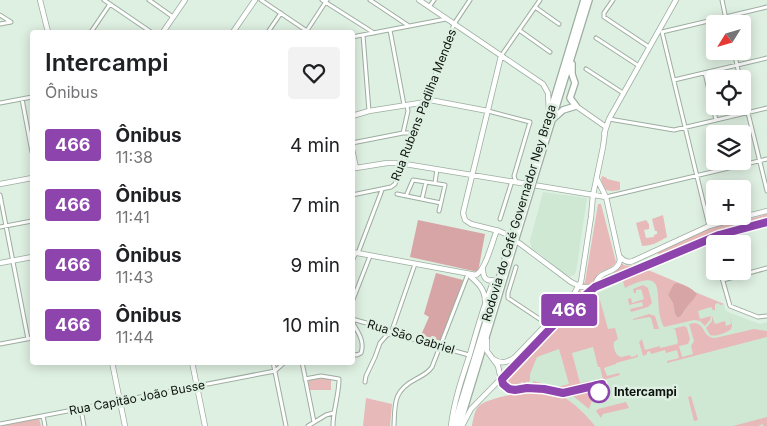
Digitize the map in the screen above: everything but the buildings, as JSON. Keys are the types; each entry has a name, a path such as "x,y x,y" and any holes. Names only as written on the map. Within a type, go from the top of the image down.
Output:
{"highway":[{"name":"Rodovia do Café Governador Ney Braga","path":"461,426 584,0"},
{"name":"Rodovia do Café Governador Ney Braga","path":"551,118 572,58 589,0"},
{"path":"551,118 563,110 576,106 570,98 575,83 572,74 572,58"},
{"name":"Rodovia do Café Governador Ney Braga","path":"453,426 508,248 530,185"},
{"path":"494,280 508,248"}],"main road":[{"path":"40,0 48,30"},
{"path":"163,30 185,0"},
{"path":"234,30 255,0"},
{"path":"419,0 543,84 548,93 551,118"},
{"path":"493,359 505,363 516,355 566,304 579,286 583,273 593,207 593,195 605,129 649,48 661,31 676,0"},
{"path":"502,56 463,210 465,220 470,224 497,230 508,236"},
{"path":"355,115 432,100 488,111"},
{"path":"576,106 605,129"},
{"path":"355,169 390,162 403,163 606,197"},
{"path":"0,184 30,178"},
{"path":"461,426 471,409 572,306 595,287 599,276 617,267 620,262 606,197 597,178"},
{"path":"593,207 597,200 606,197"},
{"path":"751,215 767,211"},
{"path":"721,235 767,222"},
{"path":"620,256 625,261 633,261 713,225"},
{"path":"739,229 741,225"},
{"path":"355,253 477,275 483,268 497,230"},
{"path":"519,243 567,280 579,286 589,288 706,241"},
{"path":"0,263 30,257"},
{"path":"481,287 484,277 483,268"},
{"path":"468,274 481,287 485,297 484,306"},
{"path":"484,277 494,280"},
{"path":"481,287 494,280"},
{"path":"453,426 456,399 484,306 494,280"},
{"path":"547,324 547,332"},
{"path":"487,334 488,354 498,366 502,379"},
{"path":"113,365 125,426"},
{"path":"193,365 205,426"}],"street":[{"path":"104,0 149,30"},
{"path":"149,0 173,17"},
{"path":"261,0 303,30"},
{"path":"370,0 409,26"},
{"path":"429,7 434,0"},
{"name":"Rua Rubens Padilha Mendes","path":"382,189 393,186 454,24 470,0"},
{"path":"502,56 540,0"},
{"path":"613,0 604,13 606,19 649,48"},
{"path":"722,0 726,15"},
{"path":"307,30 325,1 374,33"},
{"path":"92,30 110,4"},
{"path":"535,7 559,24"},
{"path":"734,15 767,7"},
{"path":"269,30 281,14"},
{"path":"0,15 11,22 0,24"},
{"path":"355,36 447,19"},
{"path":"706,21 661,31 709,226"},
{"path":"390,30 408,111 403,134"},
{"path":"519,30 550,52"},
{"path":"363,35 369,112"},
{"path":"596,38 639,66"},
{"path":"674,80 767,58"},
{"path":"736,60 738,70"},
{"path":"586,69 624,94"},
{"path":"705,73 716,120"},
{"path":"0,103 30,97"},
{"path":"22,99 30,141"},
{"path":"751,112 767,108"},
{"path":"488,111 530,122 514,176 514,182 500,219"},
{"path":"609,119 678,129 739,115"},
{"path":"748,115 767,191"},
{"path":"355,142 414,133"},
{"path":"606,197 767,159"},
{"path":"434,184 437,169"},
{"path":"406,196 413,180 445,185 439,211"},
{"path":"422,199 426,182"},
{"path":"355,194 382,189"},
{"path":"355,253 382,189"},
{"path":"0,194 28,339 0,344"},
{"path":"397,194 441,203"},
{"path":"0,227 30,221"},
{"path":"355,294 370,256"},
{"path":"366,382 366,376 380,343 386,336 392,333 415,264"},
{"path":"516,267 508,298 547,324"},
{"path":"751,272 767,268"},
{"path":"394,426 395,402 398,394 406,385 430,370 468,274"},
{"path":"723,280 730,306 759,318 767,316"},
{"path":"539,320 542,329"},
{"name":"Rua São Gabriel","path":"355,321 470,354"},
{"path":"355,326 362,340 361,353 355,354"},
{"path":"274,365 286,426"},
{"path":"275,371 282,365"},
{"path":"303,365 314,422"},
{"name":"Rua Capitão João Busse","path":"0,424 275,371"},
{"path":"306,379 326,376 339,379 339,394 333,413 333,426"},
{"path":"80,409 84,426"},
{"path":"308,426 333,413"},
{"path":"43,416 45,426"}],"shaded area":[{"path":"602,176 620,182 620,190 606,190 601,178"},
{"path":"543,192 587,198 574,275 566,277 539,253 532,250 530,241"},
{"path":"598,204 601,204 616,262 610,268 599,273 588,286 583,284 585,282"},
{"path":"767,214 767,220 752,224 751,219"},
{"path":"663,215 667,237 655,243 642,246 636,223 646,220 649,224 649,229 644,230 646,238 654,237 657,231 655,231 652,219"},
{"path":"418,220 485,234 478,272 410,257"},
{"path":"737,225 712,235 706,235 706,237 660,256 658,254 661,250 715,226"},
{"path":"621,263 626,266 636,265 615,276 613,272"},
{"path":"648,270 686,289 724,304 728,312 760,324 767,322 767,426 472,426 477,408 481,404 521,393 520,386 512,387 506,383 578,307 594,295"},
{"path":"648,270 684,285 672,289 668,295 673,303 677,317 683,314 695,292 724,304 715,304 715,310 711,307 698,311 700,319 711,316 705,326 700,321 694,320 664,327 660,317 655,283 649,280 625,288 623,281"},
{"path":"436,273 463,280 441,341 421,335 429,317 424,314"},
{"path":"677,283 688,287 697,294 680,317 677,317 675,314 673,303 668,295 674,284"},
{"path":"643,285 648,288 652,303 648,307 631,312 630,309 643,306 642,302 629,305 628,299 631,298 632,303 644,299 641,289 636,290 636,293 634,293 633,289"},
{"path":"579,289 584,294 551,326 549,324"},
{"path":"598,293 608,329 615,328 618,339 614,342 616,353 621,357 630,355 631,357 637,354 638,357 604,368 607,376 619,373 620,375 603,380 593,347 572,353 580,383 589,381 590,383 568,389 534,385 533,381 557,387 569,384 559,349 537,357 529,382 524,385 521,382 521,386 517,387 506,383 578,307"},
{"path":"649,314 655,316 659,329 654,329 649,317 633,320"},
{"path":"712,316 715,324 725,321 726,326 731,324 730,316 732,325 731,329 721,334 710,335 706,328 712,321"},
{"path":"695,323 701,326 708,336 715,338 754,329 767,331 767,337 667,363 667,361 679,358 677,350 666,353 665,350 651,354 650,351 643,356 639,342 642,339 645,350 677,344 675,329 672,329 684,326 687,328 690,339 688,344 679,346 682,357 693,354 691,346 694,341 689,324"},
{"path":"331,379 331,390 310,390 308,380"},
{"path":"596,389 589,409 573,396 574,395"},
{"path":"536,391 561,396 580,409 595,426 472,426 476,411 482,404 505,396"},
{"path":"691,396 698,420 694,421 688,397"},
{"path":"366,398 392,404 390,426 363,426"},
{"path":"626,402 629,408 603,414 601,418 596,411 598,409"},
{"path":"767,417 767,426 763,426 763,424 758,426 733,426"},
{"path":"39,418 41,426 3,426"}],"bus line":[{"name":"466","path":"597,397 602,384 563,393 531,388 509,389 503,384 502,379 569,309 595,287 719,235 767,222"}],"place":[{"name":"Intercampi","path":"599,392"}]}
